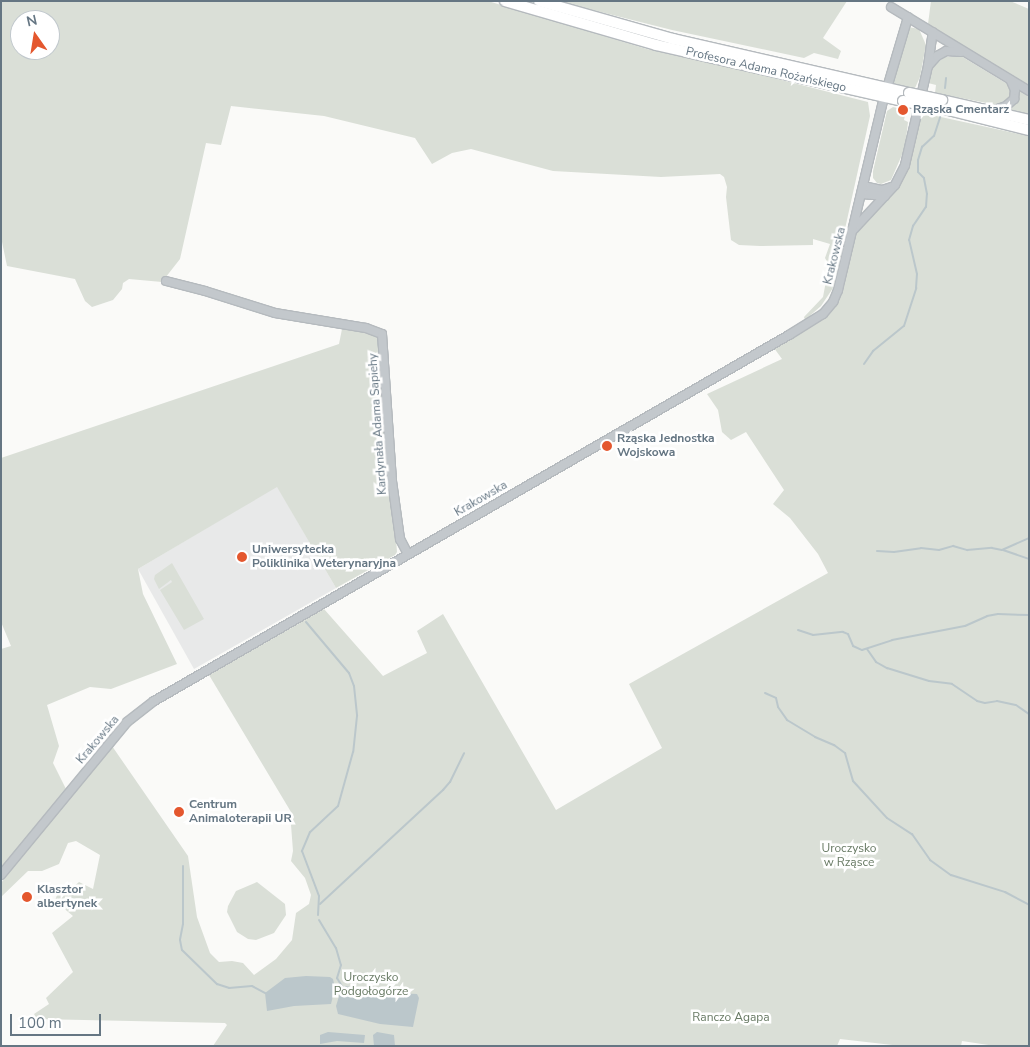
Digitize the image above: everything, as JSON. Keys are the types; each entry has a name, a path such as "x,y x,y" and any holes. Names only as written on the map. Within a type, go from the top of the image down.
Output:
{"main road":[{"name":"Profesora Adama Rożańskiego","path":"506,1 656,45 906,96 941,104 1029,130"},
{"name":"Profesora Adama Rożańskiego","path":"539,1 665,37 885,92"},
{"name":"Profesora Adama Rożańskiego","path":"941,104 1029,120"}],"street":[{"path":"891,7 1029,91"},
{"name":"Krakowska","path":"1,875 127,722 154,701 816,319 835,298 885,92 908,17"},
{"path":"853,229 893,186 907,160 928,66 933,32"},
{"path":"928,66 937,56 946,51 965,53"},
{"path":"990,112 1006,106 1014,99 1015,90 1010,79"},
{"path":"862,190 882,190 893,186"},
{"path":"862,190 885,196"},
{"name":"Kardynała Adama Sapiehy","path":"166,282 205,291 275,313 366,328 382,334 392,481 400,539 408,554"}],"shaded area":[{"path":"277,486 336,588 194,669 138,569"},
{"path":"306,976 330,977 333,979 335,988 331,1004 294,1006 267,1011 265,993 285,978"},
{"path":"345,986 376,992 417,994 419,998 413,1027 380,1024 338,1014 336,1006 340,993"},
{"path":"328,1032 365,1035 364,1043 337,1041 320,1044 320,1035"},
{"path":"377,1032 394,1035 395,1046 374,1046 373,1035"}],"green space":[{"path":"1,1 488,1 647,49 734,68 868,102 870,116 841,247 843,250 833,288 821,306 805,320 804,317 823,297 829,265 825,258 830,244 813,239 813,245 760,246 739,245 731,240 726,197 727,187 724,177 720,174 661,177 553,171 471,149 452,153 432,164 415,138 324,116 231,106 221,145 206,143 180,259 162,282 129,279 123,283 122,289 113,300 92,307 85,301 75,279 7,266 1,237"},
{"path":"557,1 847,1 823,38 841,51 838,59 814,53 804,58 672,30"},
{"path":"931,1 1010,1 1029,9 1029,85 928,24"},
{"path":"908,27 919,29 926,45 920,77 915,88 892,84 891,80"},
{"path":"961,56 1009,85 1012,94 1007,102 997,105 935,93 936,85 928,83 934,65 945,57"},
{"path":"1019,89 1029,95 1029,115 1008,110 1015,104"},
{"path":"893,107 906,110 904,120 908,122 905,148 891,180 881,184 877,183 873,178 873,171 887,111"},
{"path":"927,114 1029,136 1029,1046 995,1046 962,1041 961,1046 901,1046 840,1039 837,1046 213,1046 227,1025 225,1023 37,1019 34,1014 49,1004 46,998 73,972 52,933 73,916 55,901 58,892 71,889 79,882 93,889 100,855 76,841 68,843 59,864 42,871 28,871 1,897 1,883 112,746 188,856 197,917 210,953 219,962 232,961 243,963 254,975 276,959 292,940 296,913 309,904 311,895 305,878 291,861 293,851 291,825 294,817 209,675 324,609 383,676 427,653 417,631 443,614 556,810 662,748 629,684 828,573 818,554 790,518 773,504 784,490 746,432 731,440 722,432 718,410 707,394 782,359 774,348 816,324 834,307 843,291 856,232 896,189 906,174 920,116"},
{"path":"342,329 377,334 381,343 397,552 395,555 336,588 277,487 138,569 143,594 177,664 111,689 90,687 47,705 59,746 53,763 66,789 2,868 1,649 11,646 1,622 1,458 339,344"},
{"path":"172,563 204,619 184,630 160,590 172,582 171,580 159,589 154,579 155,575"},
{"path":"257,882 285,904 286,915 274,933 256,940 248,939 237,932 227,912 236,891"}],"waterway":[{"path":"945,88 946,78"},
{"path":"864,364 873,351 904,326 916,288 917,274 909,240 913,226 926,207 927,194 924,178 918,172 918,160 922,147 934,136 940,117"},
{"path":"877,551 894,552 921,548 939,550 953,546 967,550 992,548 1002,550 1029,538"},
{"path":"1003,550 1029,559"},
{"path":"798,630 813,635 843,632 848,634 853,646 862,650 892,640 965,626 987,616 998,614 1029,615"},
{"path":"306,622 349,673 354,686 357,716 353,752 338,806 310,832 302,851 319,896 318,915"},
{"path":"867,649 876,662 887,668 929,681 952,684 977,701 985,703 997,701 1016,705 1029,714"},
{"path":"765,693 776,698 778,707 787,720 815,737 834,745 845,753 853,781 887,818 912,834 930,860 951,875 1005,892 1029,905"},
{"path":"320,904 443,790 450,782 464,753"},
{"path":"183,866 183,924 180,940 182,950 217,984 229,988 252,986 265,993"},
{"path":"319,920 336,948 341,965 337,978 343,988"}],"place":[{"name":"Rząska Cmentarz","path":"903,110"},
{"name":"Rząska Jednostka Wojskowa","path":"607,446"},
{"name":"Uniwersytecka Poliklinika Weterynaryjna","path":"242,557"},
{"name":"Centrum Animaloterapii UR","path":"179,812"},
{"name":"Klasztor albertynek","path":"27,897"}],"park label":[{"name":"Uroczysko w Rząsce","path":"849,856"},
{"name":"Uroczysko Podgołogórze","path":"371,985"},
{"name":"Ranczo Agapa","path":"731,1018"}]}
